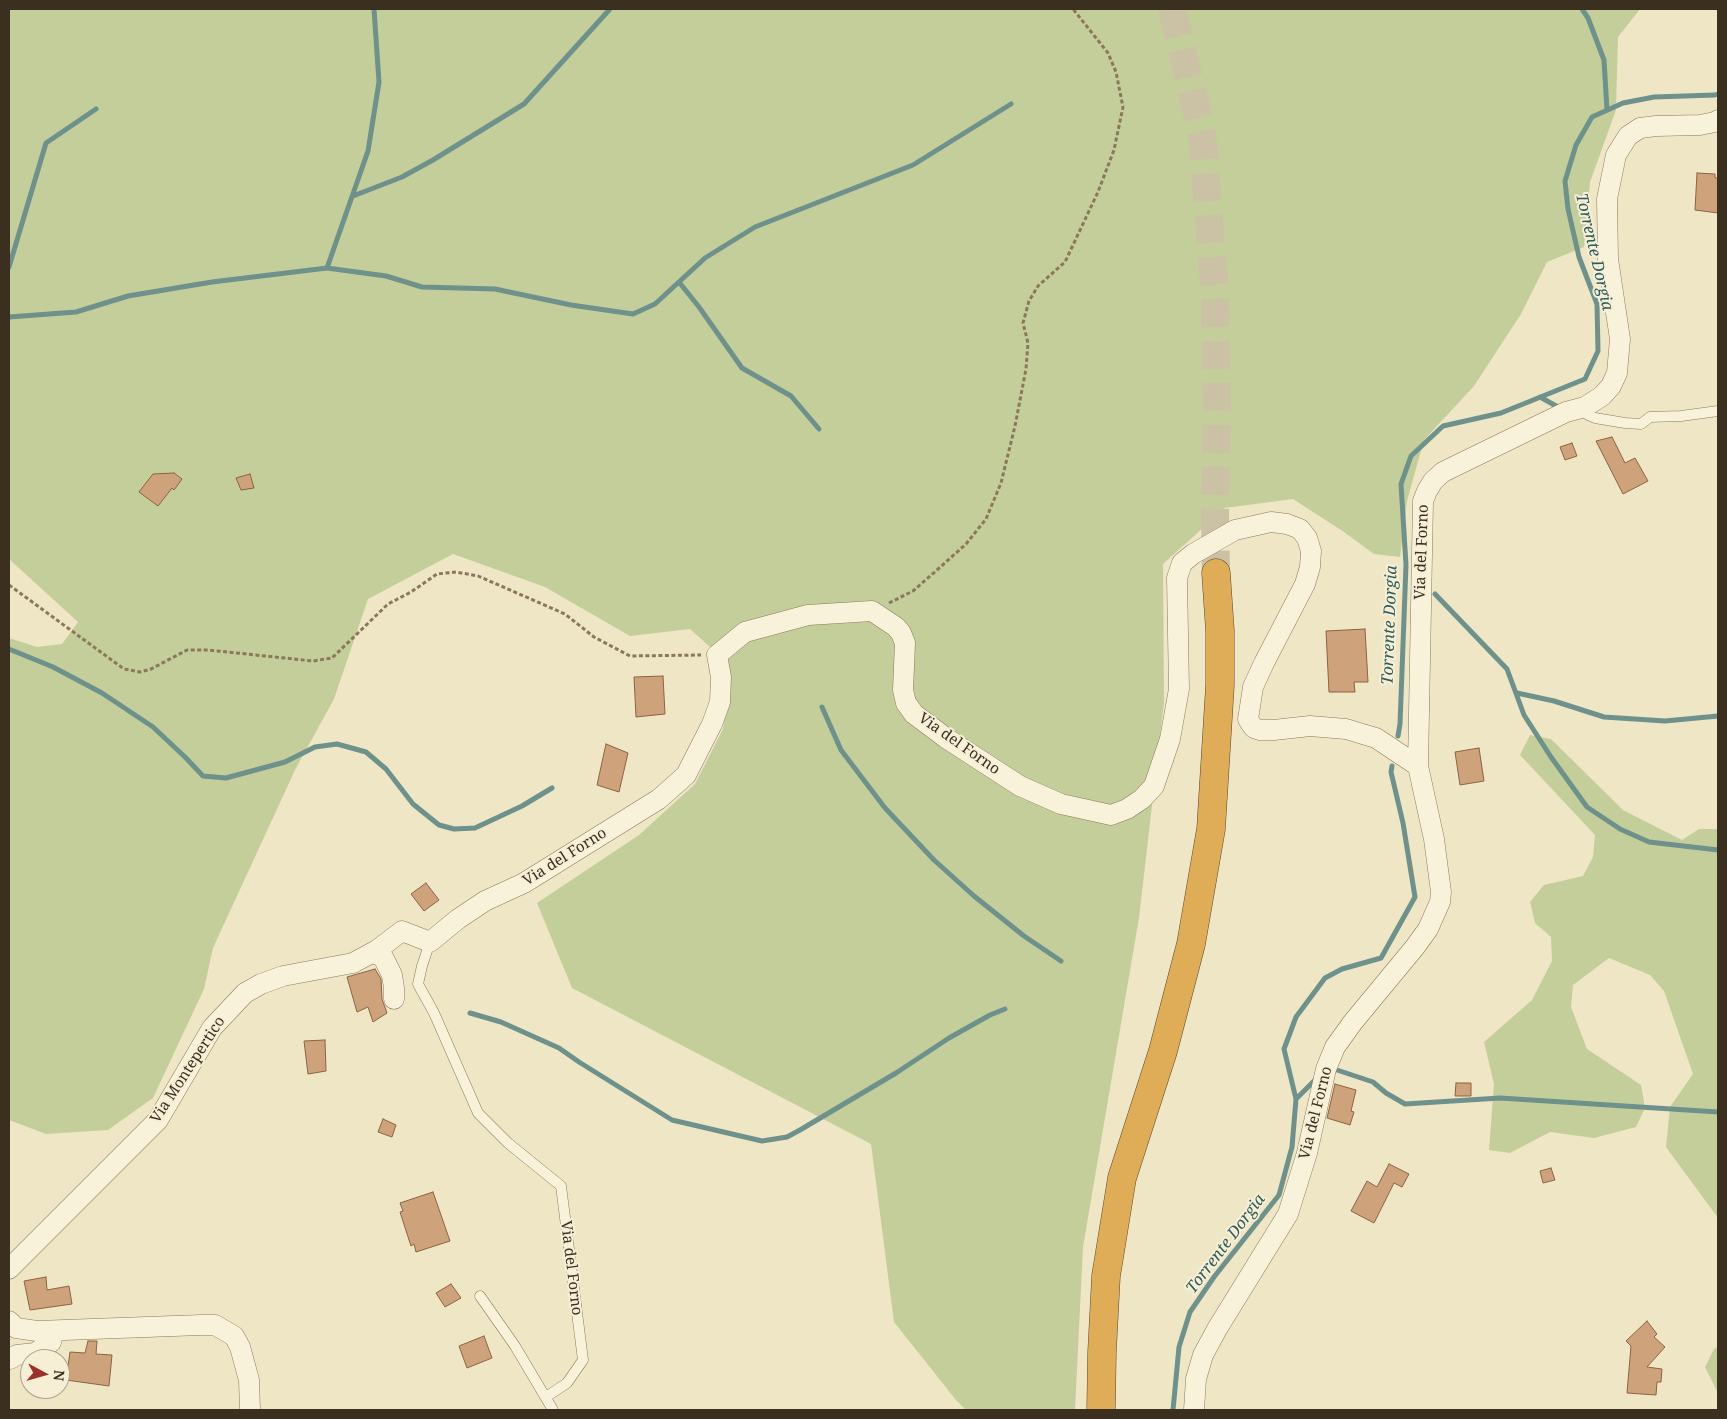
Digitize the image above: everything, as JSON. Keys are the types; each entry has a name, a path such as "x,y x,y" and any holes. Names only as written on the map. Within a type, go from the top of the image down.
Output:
{"highway":[{"path":"1102,1410 1102,1352 1106,1276 1122,1178 1164,1050 1192,944 1211,828 1220,684 1220,631 1216,573"}],"street":[{"name":"Via del Forno","path":"1194,1410 1196,1379 1203,1355 1288,1214 1307,1153 1326,1069 1335,1047 1353,1022 1415,947 1428,929 1440,902 1440,885 1434,839 1418,766 1423,501 1427,491 1433,481 1443,472 1566,412 1585,407 1602,396 1611,386 1617,373 1620,339 1608,259 1607,199 1616,155 1628,136 1640,128 1700,124 1718,120"},
{"name":"Via del Forno","path":"872,611 896,627 901,633 905,643 903,690 906,703 914,714 946,738 1020,786 1061,804 1111,815 1127,809 1142,799 1154,786 1170,739 1179,689 1177,578 1182,564 1193,554 1235,530 1271,522 1286,524 1300,530 1307,538 1311,551 1310,567 1305,584 1253,687 1248,719 1254,728 1260,730 1310,726 1346,729 1376,738 1418,766"},
{"path":"717,655 745,632 808,615 872,611"},
{"name":"Via del Forno","path":"430,942 485,900 524,883 659,799 686,775 712,724 720,702 721,677 717,655"},
{"name":"Via Montepertico","path":"9,1269 158,1120 212,1028 246,993 261,984 282,976 353,963 373,953 402,930 430,942"},
{"path":"373,953 383,957 392,975 394,999"},
{"path":"9,1321 16,1328 37,1331 215,1326 234,1336 240,1347 249,1380 250,1410"},
{"path":"10,1359 17,1355 35,1353 51,1342 54,1331"}],"lane":[{"path":"1585,407 1588,415 1594,418 1641,424 1650,417 1681,416 1718,411"},
{"name":"Via del Forno","path":"430,942 418,984 434,1013 478,1113 508,1143 560,1186 583,1360 566,1383 546,1397"},
{"path":"480,1296 515,1346 554,1410"}],"path":[{"path":"872,611 913,591 966,544 986,519 1001,483 1015,426 1026,369 1028,343 1023,323 1029,301 1038,286 1065,262 1098,192 1114,150 1123,107 1116,72 1108,53 1073,9"},
{"path":"9,585 124,669 140,672 151,669 187,650 208,650 313,661 332,658 388,604 411,592 437,574 456,572 478,576 564,614 594,636 630,656 717,655"}],"green space":[{"path":"9,9 1640,9 1618,37 1616,110 1590,182 1584,247 1547,262 1521,314 1474,386 1424,440 1407,501 1400,557 1374,554 1293,499 1225,508 1163,564 1164,702 1139,918 1083,1247 1075,1410 966,1410 894,1322 871,1144 572,988 537,903 639,835 695,784 723,729 729,664 690,629 630,636 545,587 453,554 368,599 334,699 295,770 213,948 204,989 153,1098 108,1130 46,1134 9,1120 9,638 37,647 62,644 78,622 9,559"},
{"path":"1530,735 1551,739 1623,810 1682,840 1699,829 1718,829 1718,1218 1666,1147 1670,1107 1693,1074 1664,991 1650,975 1609,958 1573,985 1571,1007 1587,1049 1641,1085 1645,1108 1636,1127 1594,1138 1550,1132 1510,1153 1489,1150 1494,1084 1484,1042 1532,1000 1552,961 1551,937 1535,923 1530,902 1544,885 1583,876 1593,857 1595,835 1520,755"},
{"path":"1718,1347 1718,1393 1705,1367 1714,1349"}],"building":[{"path":"1697,173 1715,174 1715,178 1718,178 1718,213 1695,210"},
{"path":"1612,437 1625,463 1635,458 1648,481 1623,494 1596,441"},
{"path":"1572,443 1577,456 1565,460 1560,447"},
{"path":"174,473 182,479 158,506 139,492 153,474"},
{"path":"250,474 254,488 241,490 236,478"},
{"path":"1365,629 1368,682 1354,682 1355,692 1329,692 1326,631"},
{"path":"663,676 665,714 636,717 634,677"},
{"path":"606,744 628,753 619,792 597,785"},
{"path":"1479,748 1484,781 1460,785 1455,752"},
{"path":"426,883 439,900 424,911 411,894"},
{"path":"375,969 381,979 382,999 387,1013 373,1022 368,1007 357,1012 347,977"},
{"path":"325,1040 326,1071 308,1074 304,1041"},
{"path":"1456,1083 1471,1083 1471,1096 1455,1096"},
{"path":"1335,1084 1356,1090 1351,1111 1354,1112 1350,1125 1327,1118"},
{"path":"383,1119 396,1125 392,1137 378,1132"},
{"path":"1389,1164 1409,1174 1402,1187 1394,1183 1374,1223 1351,1211 1367,1181 1377,1187"},
{"path":"1551,1168 1555,1180 1543,1183 1540,1171"},
{"path":"433,1192 450,1241 416,1252 414,1244 411,1246 400,1212 403,1211 400,1203"},
{"path":"46,1277 47,1290 69,1286 72,1304 30,1310 24,1281"},
{"path":"451,1284 461,1298 445,1307 436,1293"},
{"path":"1647,1321 1657,1334 1654,1337 1665,1347 1647,1367 1662,1369 1661,1382 1657,1382 1656,1395 1627,1393 1631,1346 1626,1341"},
{"path":"484,1336 492,1358 467,1368 459,1346"},
{"path":"88,1341 97,1341 96,1354 112,1355 109,1386 70,1381 70,1352 85,1353"}],"waterway":[{"path":"327,268 368,151 379,82 374,9"},
{"path":"353,196 402,177 524,104 610,9"},
{"path":"1582,9 1588,18 1604,60 1607,110"},
{"name":"Torrente Dorgia","path":"1398,736 1406,565 1401,484 1411,456 1443,426 1501,413 1585,379 1598,351 1597,304 1579,257 1568,209 1565,181 1576,145 1592,117 1623,103 1654,97 1718,94"},
{"path":"9,317 76,312 128,296 212,282 327,268 386,276 422,287 495,289 571,305 633,314 655,304 705,258 755,227 913,165 1011,104"},
{"path":"9,267 46,143 96,109"},
{"path":"679,282 742,368 791,396 819,429"},
{"path":"1540,397 1558,407"},
{"path":"1435,594 1507,669 1524,715 1587,807 1620,829 1649,842 1718,850"},
{"path":"9,649 53,667 102,693 153,727 203,776 226,778 285,762 315,747 337,744 366,752 386,769 413,804 439,825 454,829 475,828 522,806 552,788"},
{"path":"1517,693 1554,701 1604,717 1665,721 1718,716"},
{"path":"822,707 841,750 885,808 934,860 974,896 1024,936 1061,961"},
{"name":"Torrente Dorgia","path":"1173,1410 1179,1347 1190,1312 1214,1277 1279,1195 1292,1147 1296,1099 1284,1049 1296,1017 1325,978 1342,969 1381,958 1415,897 1403,823 1391,772 1392,766"},
{"path":"470,1013 501,1022 559,1048 672,1120 762,1141 787,1137 800,1130 896,1073 949,1038 990,1015 1005,1009"},
{"path":"1334,1069 1373,1082 1386,1093 1405,1104 1500,1098 1718,1112"},
{"path":"1296,1099 1317,1078"}],"tunnel":[{"path":"1172,9 1202,133 1215,295 1217,406 1216,573"}]}
